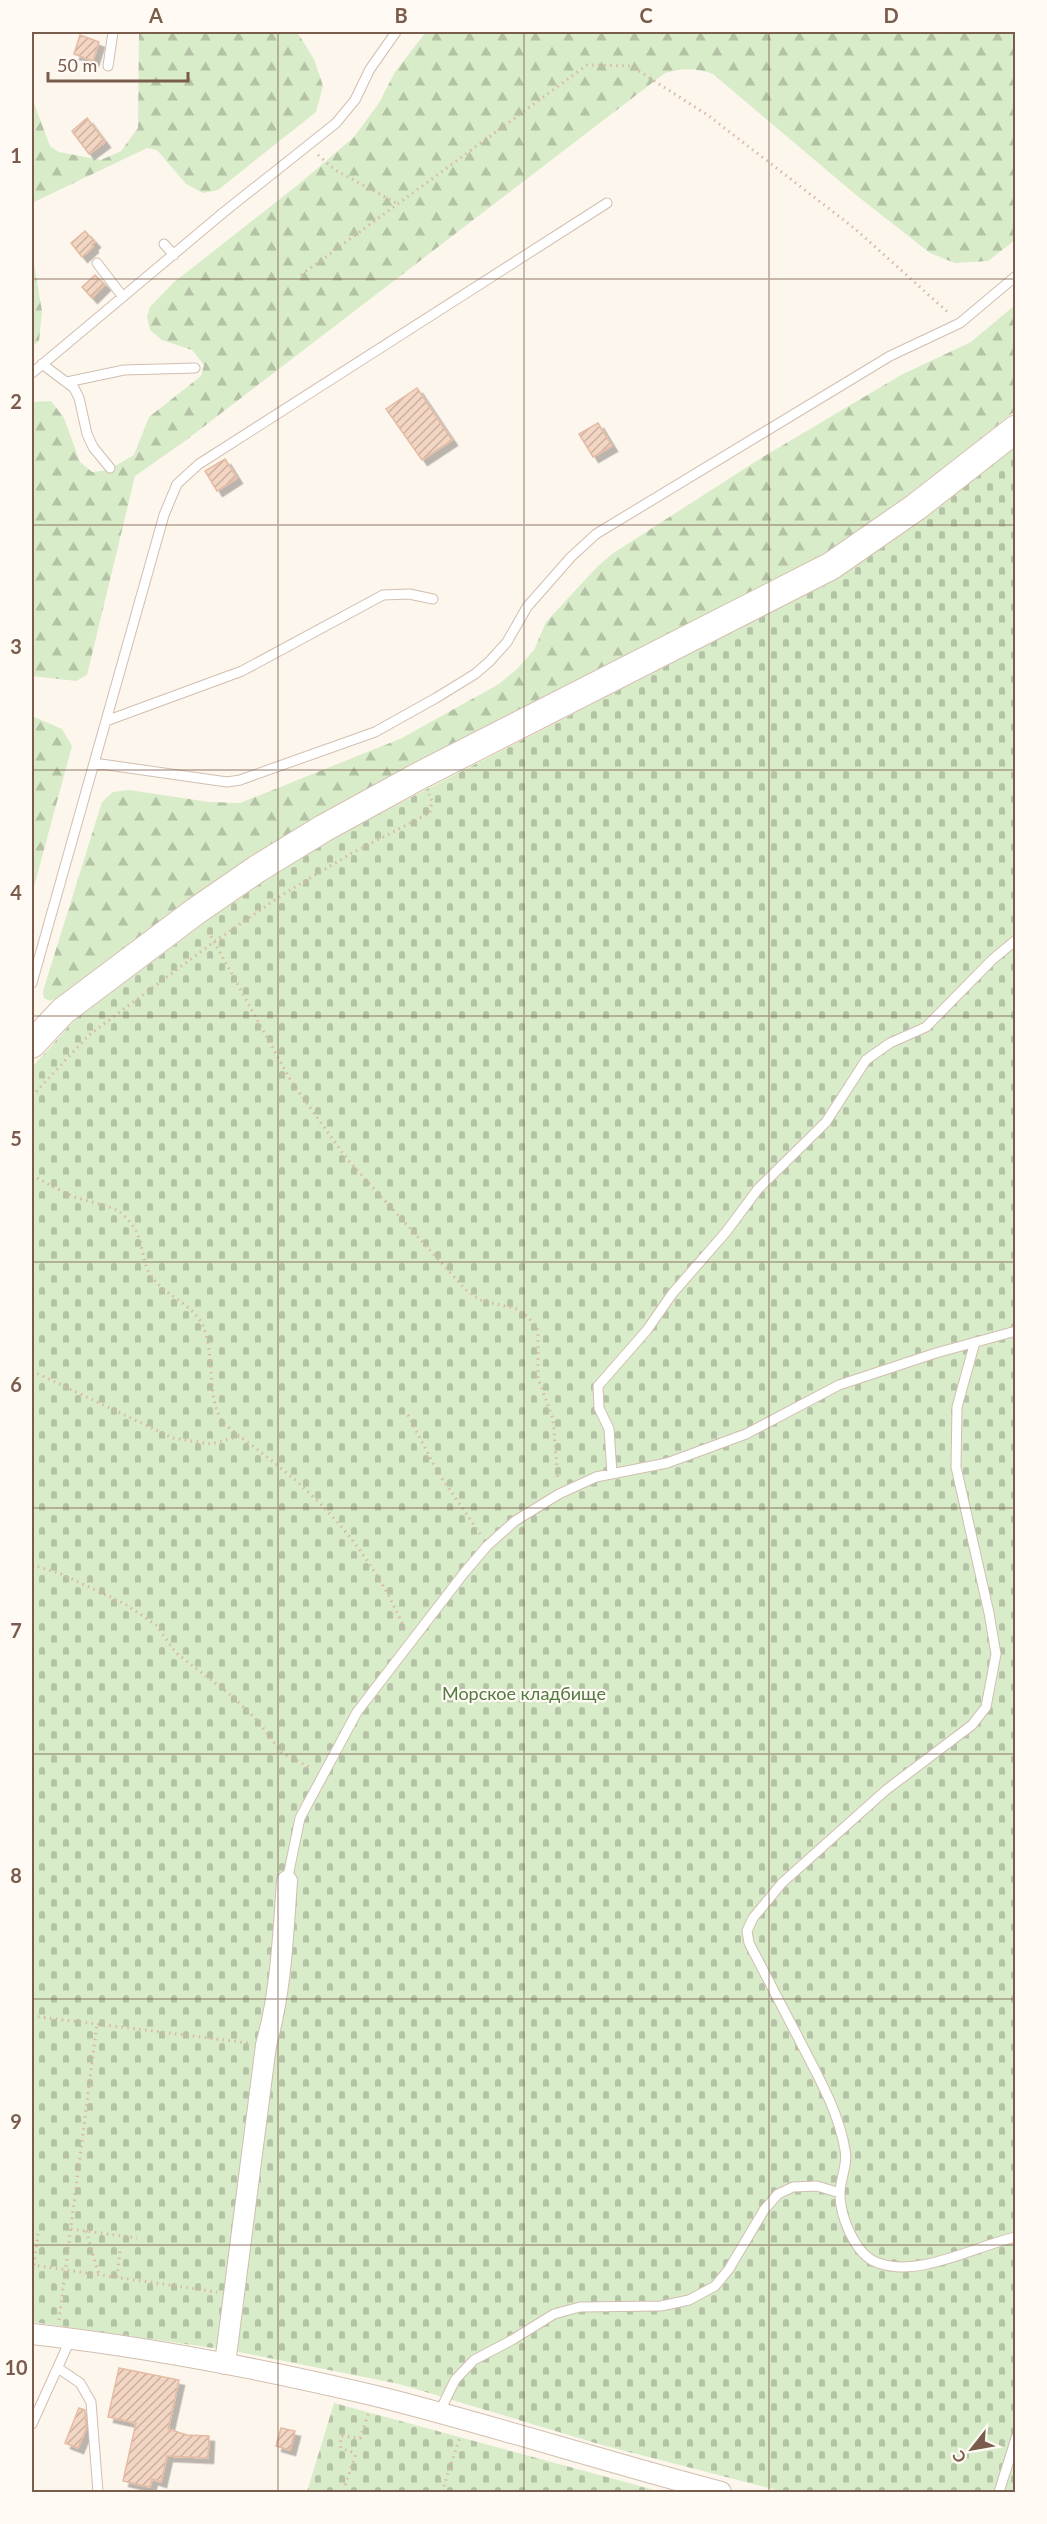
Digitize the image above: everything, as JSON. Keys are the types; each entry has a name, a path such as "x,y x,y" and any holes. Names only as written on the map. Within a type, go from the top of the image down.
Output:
{"main road":[{"path":"32,1044 63,1011 196,911 324,828 419,776 831,566 916,507 1016,429"}],"street":[{"path":"225,2364 266,2045 274,2017 283,1946 287,1881"},
{"path":"32,2334 64,2337 225,2364 375,2396 721,2493"}],"lane":[{"path":"108,66 113,32"},
{"path":"32,373 336,123 355,100 370,69 396,32"},
{"path":"32,983 168,501 182,477 607,203"},
{"path":"164,244 174,255"},
{"path":"97,263 123,297"},
{"path":"94,762 227,782 240,780 375,732 436,698 475,674 489,662 507,642 527,607 571,556 596,534 890,356 960,323 1016,276"},
{"path":"42,363 68,382 79,398 87,434 110,468"},
{"path":"68,382 124,370 195,368"},
{"path":"106,721 242,671 383,595 409,594 433,599"},
{"path":"612,1473 609,1429 598,1408 598,1386 647,1330 672,1294 726,1232 758,1189 826,1122 866,1060 890,1043 926,1027 993,959 1016,940"},
{"path":"287,1881 300,1818 357,1712 487,1546 515,1521 559,1494 596,1477 667,1463 746,1434 838,1385 1016,1331"},
{"path":"975,1342 957,1407 956,1458 996,1654 986,1707 972,1725 886,1790 782,1883 753,1918 747,1932 749,1943 816,2071 839,2123 846,2153 840,2193 846,2221 855,2245 863,2255 877,2263 891,2266 919,2265 964,2254 1016,2237"},
{"path":"439,2413 455,2380 474,2360 554,2314 580,2307 661,2306 689,2300 715,2286 729,2269 764,2210 778,2194 793,2187 817,2186 840,2193"},
{"path":"32,2424 58,2368 64,2337"},
{"path":"58,2368 80,2383 91,2402 98,2493"},
{"path":"999,2493 1016,2438"}],"path":[{"path":"302,275 587,65 631,66 709,117 854,228 960,323"},
{"path":"308,147 335,170 398,204"},
{"path":"32,1096 89,1035 214,942 333,865 430,813 432,801 419,776"},
{"path":"196,911 291,1081 347,1159 466,1290 480,1300 517,1308 538,1330 538,1378 553,1419 559,1494"},
{"path":"32,1175 71,1195 121,1213 137,1232 146,1268 155,1282 176,1300 185,1304 202,1323 212,1354 212,1387 217,1412 223,1423 288,1474 333,1517 372,1565 394,1605 410,1642"},
{"path":"32,1371 173,1438 211,1444 240,1436"},
{"path":"408,1415 436,1471 487,1546"},
{"path":"32,1565 59,1573 107,1596 156,1625 176,1653 232,1695 257,1720 282,1753 325,1775"},
{"path":"32,2016 266,2045"},
{"path":"64,2337 65,2270 97,2024"},
{"path":"71,2229 137,2238"},
{"path":"86,2231 99,2274"},
{"path":"38,2234 33,2265 235,2294"},
{"path":"117,2277 120,2252"},
{"path":"345,2485 355,2456 354,2453 341,2448 342,2436 360,2438 363,2433"},
{"path":"442,2493 454,2457"}],"green space":[{"path":"139,32 297,32 314,59 323,86 316,112 218,190 203,193 186,184 157,150 147,148 32,203 32,98 50,146 59,152 101,160 121,151 138,128"},
{"path":"426,32 1015,32 1015,240 988,261 955,263 930,253 856,195 713,74 689,69 665,73 185,441 135,476 87,675 76,681 32,676 32,402 51,401 64,418 80,462 92,472 108,470 134,455 149,417 201,376 204,365 192,350 162,340 150,330 147,317 150,307 173,283 299,184 354,137 379,103 395,72"},
{"path":"32,252 42,311 39,341 32,347"},
{"path":"1015,305 1015,411 908,496 823,555 411,764 316,817 59,997 50,1001 44,998 43,991 102,802 113,792 129,790 209,802 240,803 400,739 499,684 517,669 534,650 546,622 612,554 758,460 901,375 971,342"},
{"name":"Морское кладбище","path":"1015,447 1015,2492 784,2492 602,2445 399,2384 234,2351 32,2322 32,1067 75,1020 204,923 275,874 338,835 839,577 927,516"},
{"path":"32,716 62,729 72,746 32,894"},
{"path":"334,2403 662,2492 307,2492"}],"building":[{"path":"80,35 99,42 93,61 74,54"},
{"path":"87,118 105,142 89,154 72,131"},
{"path":"85,231 95,242 82,257 71,243"},
{"path":"95,275 105,285 92,298 82,287"},
{"path":"417,388 452,440 422,460 386,409"},
{"path":"598,423 612,446 593,457 579,434"},
{"path":"225,459 237,478 217,491 205,471"},
{"path":"119,2368 179,2380 168,2429 187,2435 209,2436 208,2458 167,2456 161,2482 152,2479 150,2487 123,2481 136,2423 108,2417"},
{"path":"79,2408 85,2410 86,2429 78,2448 65,2443"},
{"path":"281,2428 295,2431 290,2450 276,2446"}]}
